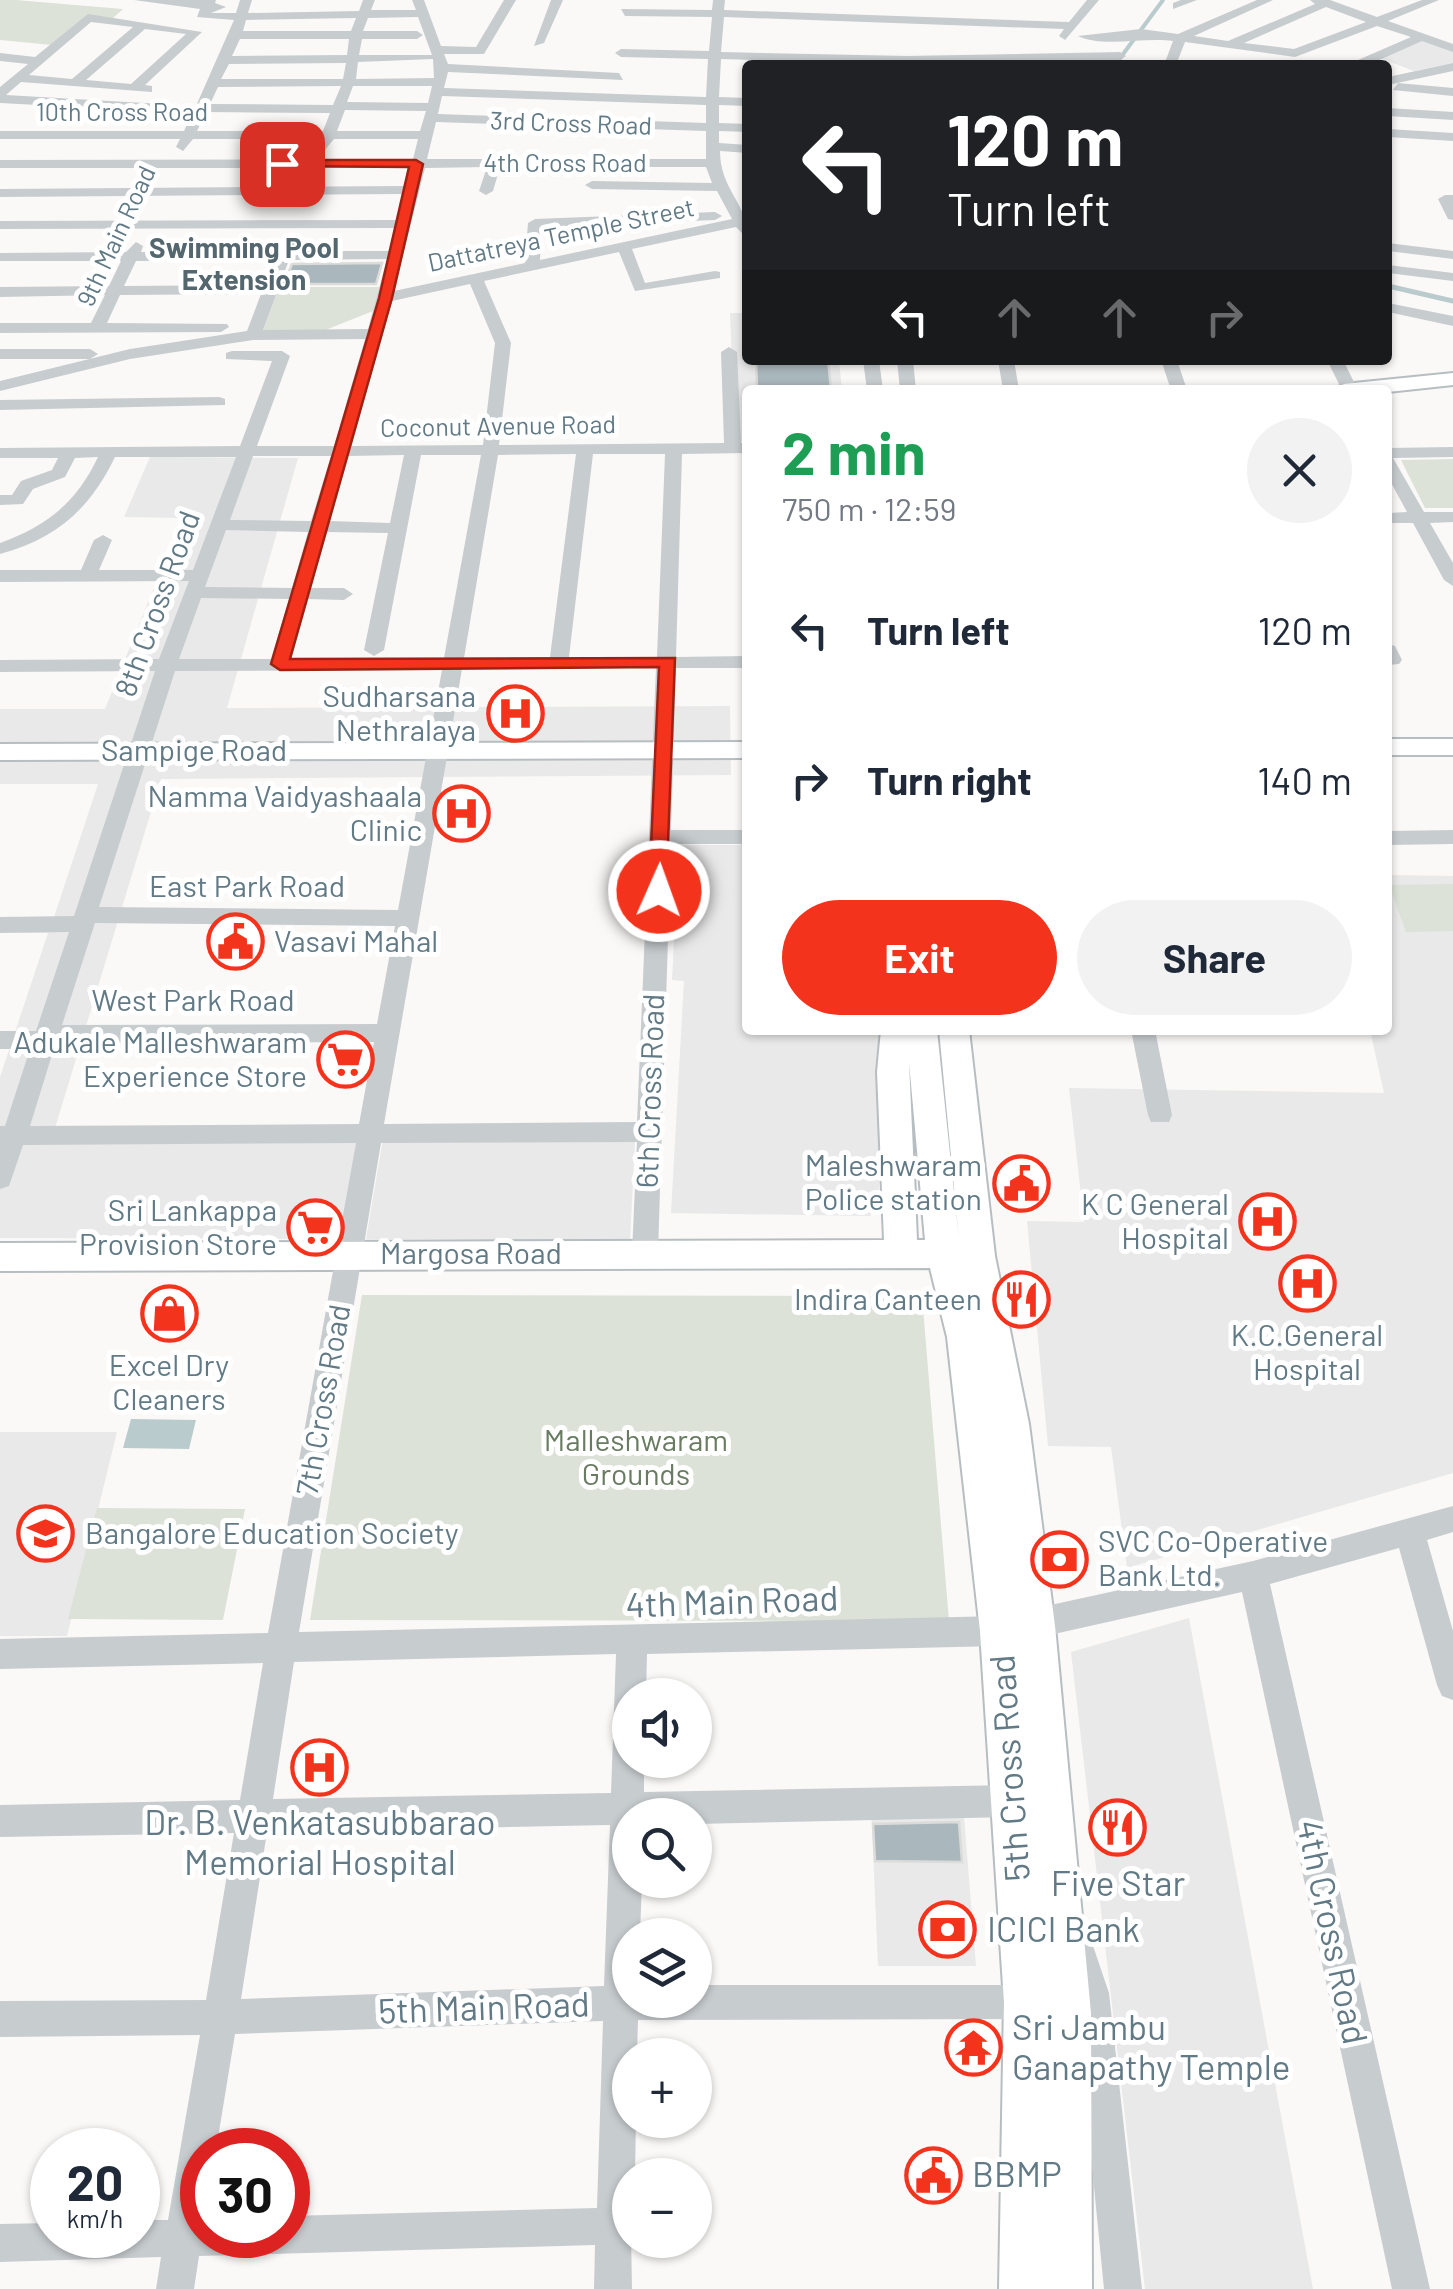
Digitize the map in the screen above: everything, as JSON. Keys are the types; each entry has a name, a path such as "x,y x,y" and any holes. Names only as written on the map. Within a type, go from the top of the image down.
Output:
{"main road":[{"path":"1392,385 1453,379"},
{"path":"1392,748 1453,747"},
{"name":"Sampige Road","path":"0,752 742,750"},
{"path":"896,1035 893,1072 901,1252"},
{"path":"923,1035 972,1255"},
{"path":"954,1035 972,1255"},
{"path":"972,1255 996,1215 977,1035"},
{"name":"Margosa Road","path":"0,1257 901,1252 972,1255"},
{"name":"5th Cross Road","path":"972,1255 1011,1424 1018,1628 1011,1800 1028,2002 1024,2289"},
{"name":"5th Cross Road","path":"1018,1628 1056,1883 1068,2014 1067,2289"}],"street":[{"path":"140,0 208,3 204,17 242,8 286,16 367,7 420,7 440,81 401,224 386,298 280,664"},
{"path":"286,16 292,0"},
{"path":"316,14 320,0"},
{"path":"224,60 356,60 480,51 510,0"},
{"path":"538,42 557,0"},
{"path":"1072,60 1077,28 1093,0"},
{"path":"1177,6 1191,0"},
{"path":"1172,60 1180,38 1267,0"},
{"path":"1233,42 1321,2 1453,48"},
{"path":"621,53 716,30 896,29 896,18 1233,42 1294,59 1376,21 1432,2 1453,2"},
{"path":"1432,2 1453,11"},
{"path":"618,99 625,18 672,6 716,30 948,59 1077,28"},
{"path":"255,330 349,81 356,60 356,36 367,7"},
{"name":"9th Main Road","path":"98,328 236,36 242,8"},
{"path":"955,9 1077,28"},
{"path":"0,96 88,18 196,32 134,88"},
{"path":"941,23 948,59"},
{"path":"75,83 144,24"},
{"path":"697,38 716,30"},
{"path":"716,30 713,155 721,187 742,221"},
{"path":"236,36 417,35"},
{"path":"314,60 322,36"},
{"path":"1369,60 1422,38"},
{"path":"1230,60 1233,42"},
{"path":"993,46 1072,60 1120,56"},
{"path":"0,57 37,61"},
{"path":"1392,82 1453,67"},
{"path":"677,70 742,70"},
{"path":"0,96 206,99 349,81 619,76"},
{"path":"17,78 171,91"},
{"path":"440,81 618,99 712,95 742,89"},
{"path":"1392,84 1453,92"},
{"path":"655,88 742,101"},
{"path":"189,93 206,99"},
{"name":"3rd Cross Road","path":"206,99 431,112 510,147 582,124 742,128"},
{"path":"1392,112 1453,116"},
{"path":"582,124 587,163"},
{"path":"1392,132 1453,137"},
{"name":"10th Cross Road","path":"0,135 424,135"},
{"path":"486,191 510,147"},
{"name":"4th Cross Road","path":"0,164 416,164 510,147 587,163 742,150"},
{"path":"592,185 721,187"},
{"path":"0,193 410,190"},
{"path":"1453,199 1444,199 1453,216"},
{"path":"598,252 599,221"},
{"path":"532,267 535,222 742,223"},
{"name":"Dattatreya Temple Street","path":"386,298 742,223"},
{"path":"0,225 401,224"},
{"path":"624,247 640,288 715,274"},
{"path":"1392,247 1453,255"},
{"path":"0,257 394,254"},
{"path":"1392,269 1453,277"},
{"name":"7th Cross Road","path":"202,2128 386,1034 490,453 503,343 475,279"},
{"path":"0,292 270,290"},
{"path":"1392,309 1453,321"},
{"path":"0,328 373,334"},
{"path":"0,386 130,354 255,330"},
{"path":"729,352 740,448"},
{"path":"0,354 130,354"},
{"name":"8th Cross Road","path":"0,1179 8,1136 85,920 167,665 250,452 282,356 232,356"},
{"path":"0,405 219,402"},
{"path":"0,549 46,534 67,519 97,479 100,435"},
{"name":"6th Cross Road","path":"645,1253 674,448"},
{"name":"Coconut Avenue Road","path":"0,453 490,453 740,448"},
{"path":"559,663 585,450"},
{"path":"1392,453 1453,452"},
{"path":"0,500 17,500 27,484 59,473 68,453"},
{"path":"374,650 412,453"},
{"path":"1392,469 1453,580"},
{"path":"1392,518 1453,517"},
{"path":"222,525 396,528"},
{"path":"88,575 103,540"},
{"path":"0,576 88,575 299,594 344,594"},
{"path":"0,666 742,662"},
{"path":"661,837 742,838"},
{"path":"1392,838 1453,838"},
{"name":"East Park Road","path":"0,925 85,920 406,918"},
{"name":"West Park Road","path":"0,1040 44,1040 62,1034 386,1034"},
{"path":"1143,1035 1160,1115"},
{"path":"8,1136 650,1132"},
{"name":"4th Main Road","path":"0,1654 632,1643 1018,1628 1254,1575 1453,1519"},
{"path":"1410,1533 1453,1684"},
{"name":"4th Cross Road","path":"1254,1575 1411,2289"},
{"path":"631,1678 632,1643"},
{"path":"712,1805 1011,1800"},
{"path":"0,1821 612,1806"},
{"path":"1056,1883 1092,1993 1124,2289"},
{"name":"5th Main Road","path":"712,2003 1028,2002"},
{"name":"5th Main Road","path":"0,2019 220,2017 612,2003"},
{"path":"616,2158 621,2018"},
{"path":"310,2234 612,2226"},
{"path":"0,2244 180,2238"},
{"name":"7th Cross Road","path":"175,2289 180,2258"},
{"path":"612,2289 613,2258"}],"shaded area":[{"path":"1423,40 1453,51 1453,63 1414,71 1380,58"},
{"path":"730,313 742,313 742,365 840,365 842,385 742,385 742,441 735,441"},
{"path":"150,457 298,458 227,708 730,706 731,775 161,779 52,1138 357,1138 340,1239 0,1238 0,1077 48,933 0,932 54,917 98,784 0,784 0,709 105,709 182,518 124,517"},
{"path":"679,845 742,845 742,1035 878,1035 879,1196 870,1216 671,1213 684,981 672,980"},
{"name":"K C General Hospital","path":"1392,875 1453,876 1453,1473 1127,1568 1111,1447 1048,1446 1027,1221 1084,1222 1069,1088 1384,1093 1371,1035 1392,1035"},
{"path":"383,1139 635,1141 630,1241 366,1239"},
{"path":"131,1419 196,1420 189,1449 123,1448"},
{"name":"Bangalore Education Society","path":"0,1432 117,1432 67,1636 0,1636"},
{"path":"1189,1618 1313,2289 1145,2289 1071,1652"},
{"path":"871,1804 963,1804 976,1966 878,1966"}],"green space":[{"path":"0,0 123,9 112,19 86,17 52,45 0,40"},
{"path":"279,287 380,287 373,311 323,331 263,330"},
{"path":"1453,459 1453,508 1425,508 1401,460"},
{"path":"1453,884 1453,931 1406,932 1392,885"},
{"name":"Malleshwaram Grounds","path":"362,1295 922,1296 949,1621 310,1620"},
{"path":"97,1508 245,1509 223,1620 68,1619"}],"building":[{"path":"382,263 376,284 284,284 292,264"},
{"path":"756,365 828,365 830,385 757,385"},
{"path":"959,1822 962,1862 875,1861 873,1824"}],"waterway":[{"path":"1119,60 1163,0"},
{"path":"1392,287 1453,301"}],"place":[{"name":"Sudharsana Nethralaya","path":"515,714"},
{"name":"Namma Vaidyashaala Clinic","path":"461,814"},
{"name":"Vasavi Mahal","path":"235,942"},
{"name":"Adukale Malleshwaram Experience Store","path":"346,1060"},
{"name":"Maleshwaram Police station","path":"1021,1183"},
{"name":"K C General Hospital","path":"1268,1222"},
{"name":"Sri Lankappa Provision Store","path":"316,1228"},
{"name":"K.C.General Hospital","path":"1307,1283"},
{"name":"Indira Canteen","path":"1021,1300"},
{"name":"Excel Dry Cleaners","path":"169,1314"},
{"name":"Bangalore Education Society","path":"46,1534"},
{"name":"SVC Co-Operative Bank Ltd.","path":"1059,1559"},
{"name":"Dr. B. Venkatasubbarao Memorial Hospital","path":"320,1767"},
{"name":"Five Star","path":"1118,1828"},
{"name":"ICICI Bank","path":"948,1930"},
{"name":"Sri Jambu Ganapathy Temple","path":"973,2048"},
{"name":"BBMP","path":"933,2175"}],"district":[{"name":"Swimming Pool Extension","path":"244,264"}],"route":[{"path":"282,164 416,164 386,298 280,664 668,662 659,891"}]}
